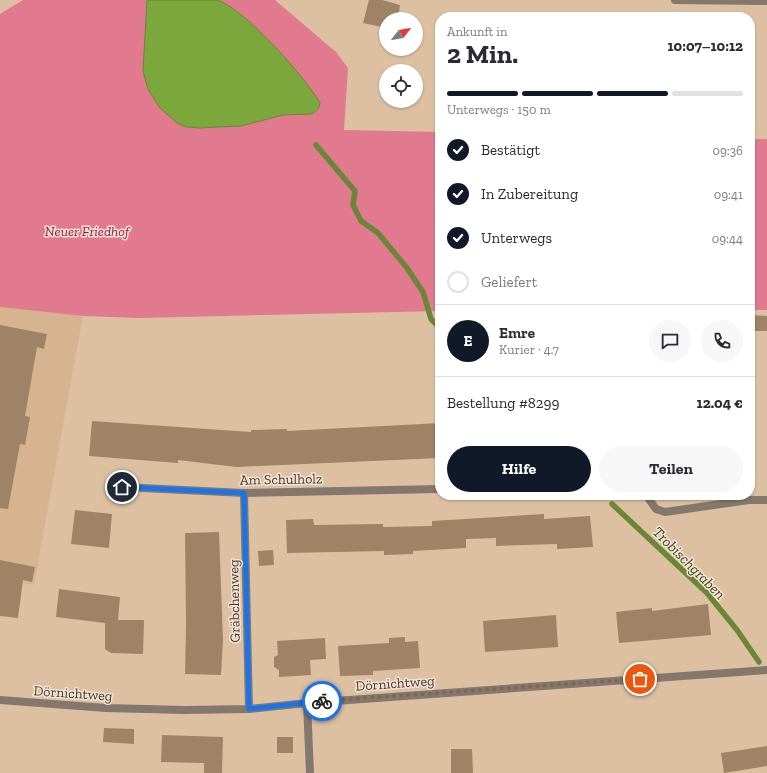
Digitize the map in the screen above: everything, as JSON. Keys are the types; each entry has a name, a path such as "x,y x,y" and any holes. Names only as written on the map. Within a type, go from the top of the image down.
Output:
{"street":[{"path":"675,0 767,1"},
{"name":"Am Schulholz","path":"122,487 244,493 435,489"},
{"name":"Gräbchenweg","path":"244,493 249,709"},
{"path":"650,500 656,508 665,512 749,500"},
{"path":"755,500 767,500"},
{"name":"Dörnichtweg","path":"0,700 106,708 249,709 307,702 767,670"},
{"path":"307,702 310,773"}],"shaded area":[{"path":"147,0 217,0 228,5 257,29 288,61 313,92 320,103 319,108 312,114 283,115 241,126 200,128 186,127 177,123 159,107 148,89 143,71"},
{"path":"0,307 83,316 34,585 0,579"}],"green space":[{"name":"Neuer Friedhof","path":"23,0 275,0 336,52 348,68 344,130 435,132 435,311 139,318 83,316 0,307 0,14"},
{"path":"755,139 767,139 767,310 755,310"}],"building":[{"path":"369,0 382,0 400,5 399,12 379,12 379,26 363,23"},
{"path":"755,315 767,316 767,331 755,331"},
{"path":"0,325 47,334 44,349 37,347 25,416 30,417 25,445 20,444 8,509 0,508"},
{"path":"92,421 251,432 251,430 287,429 287,431 435,423 435,458 236,467 178,460 178,463 89,456"},
{"path":"75,510 112,514 109,548 71,544"},
{"path":"544,514 544,519 590,516 593,547 557,549 557,544 496,546 496,538 466,539 466,548 413,551 413,554 384,555 384,551 287,553 286,520 313,519 314,525 383,524 383,527 432,526 432,521"},
{"path":"219,532 223,640 221,675 185,674 185,533"},
{"path":"273,550 274,565 259,566 258,551"},
{"path":"0,560 35,567 32,582 23,580 18,618 0,616"},
{"path":"59,589 120,597 118,620 144,620 143,654 111,653 105,649 105,623 56,617"},
{"path":"708,604 711,635 619,643 616,612 652,608 652,611"},
{"path":"556,615 558,647 485,652 483,621"},
{"path":"405,637 405,642 418,641 420,668 373,671 373,675 340,676 338,646 389,643 389,638"},
{"path":"325,638 326,659 310,660 311,675 279,677 279,670 274,667 274,657 278,655 277,641"},
{"path":"104,728 134,729 134,744 103,742"},
{"path":"162,735 223,737 222,773 204,773 204,763 161,762"},
{"path":"277,737 293,737 293,753 277,753"},
{"path":"767,746 767,766 724,773 721,753"},
{"path":"451,749 472,749 473,773 451,773"}],"waterway":[{"name":"Trobischgraben","path":"316,145 355,191 353,205 361,221 378,233 407,268 423,292 431,319 435,323"},
{"name":"Trobischgraben","path":"612,504 707,593 737,630 759,662"}],"way so far":[{"path":"322,701 640,679"}],"route":[{"path":"122,487 244,493 249,709 322,701"}]}
